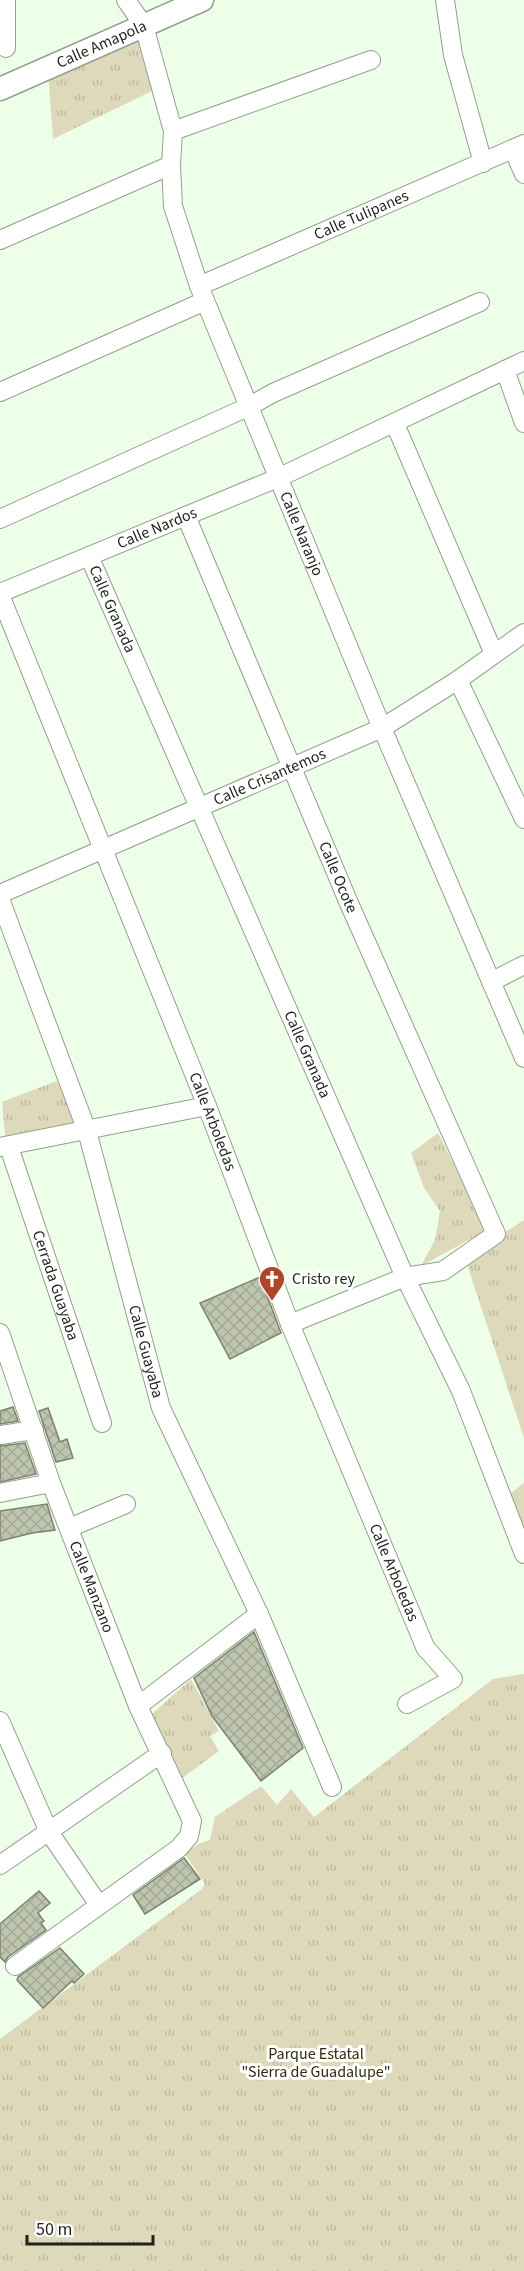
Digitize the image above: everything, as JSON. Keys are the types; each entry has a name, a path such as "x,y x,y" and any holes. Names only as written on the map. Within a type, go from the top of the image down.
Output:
{"street":[{"path":"6,0 6,48"},
{"name":"Calle Naranjo","path":"126,0 144,26 173,131 171,165 173,206 202,293 382,728 523,1055"},
{"name":"Calle Amapola","path":"0,89 202,0"},
{"path":"446,0 453,55 483,163"},
{"path":"173,131 371,60"},
{"path":"519,147 524,174"},
{"name":"Calle Tulipanes","path":"0,392 202,293 519,147"},
{"path":"0,240 171,165"},
{"path":"0,519 250,406 273,393 480,302"},
{"name":"Calle Nardos","path":"0,594 280,477 524,361"},
{"path":"505,370 524,423"},
{"path":"395,424 494,654"},
{"name":"Calle Ocote","path":"186,516 348,901 496,1234 443,1271 405,1277"},
{"name":"Calle Granada","path":"89,556 405,1277 461,1391 524,1554"},
{"name":"Calle Arboledas","path":"0,594 207,1106 290,1324 426,1648 453,1679 407,1704"},
{"name":"Calle Crisantemos","path":"0,894 382,728 523,635"},
{"path":"458,680 524,819"},
{"name":"Calle Guayaba","path":"0,899 87,1131 161,1408 259,1614 332,1787"},
{"path":"491,982 524,965"},
{"path":"4,1147 207,1106"},
{"name":"Cerrada Guayaba","path":"4,1147 102,1423"},
{"path":"290,1324 405,1277"},
{"name":"Calle Manzano","path":"0,1333 7,1375 34,1430 51,1483 138,1706 192,1821 189,1836 179,1848 99,1905"},
{"path":"0,1435 34,1430"},
{"path":"0,1493 51,1483"},
{"path":"69,1528 126,1504"},
{"path":"138,1706 259,1614"},
{"path":"0,1721 49,1832 99,1905 15,1966"},
{"path":"0,1865 162,1753"}],"green space":[{"path":"150,26 152,91 53,139 48,70"},
{"path":"57,1081 78,1128 6,1144 2,1102"},
{"path":"438,1133 487,1230 421,1266 435,1240 440,1211 424,1188 411,1153"},
{"path":"524,1220 524,1438 465,1258"},
{"path":"524,1483 524,1528 511,1493"},
{"name":"Parque Estatal \"Sierra de Guadalupe\"","path":"524,1674 524,2271 0,2271 0,2039 202,1889 205,1884 185,1854 198,1844 210,1840 215,1817 261,1786 277,1805 291,1789 314,1817 493,1679"},
{"path":"191,1679 219,1731 210,1736 219,1751 181,1779 152,1714"}],"building":[{"name":"Cristo rey","path":"260,1277 281,1333 230,1359 200,1303"},
{"path":"13,1407 18,1421 0,1424 0,1411"},
{"path":"48,1408 60,1442 67,1439 73,1458 56,1462 39,1411"},
{"path":"25,1443 36,1474 0,1482 0,1446"},
{"path":"47,1504 55,1530 0,1541 0,1511"},
{"path":"254,1632 303,1748 261,1781 212,1716 194,1678"},
{"path":"184,1858 200,1879 145,1914 133,1895"},
{"path":"39,1891 50,1903 38,1913 44,1921 41,1923 46,1930 8,1957 5,1962 0,1957 0,1924"},
{"path":"60,1948 84,1974 74,1983 72,1981 43,2008 17,1980 18,1977"}],"place":[{"name":"Cristo rey","path":"272,1302"}]}
